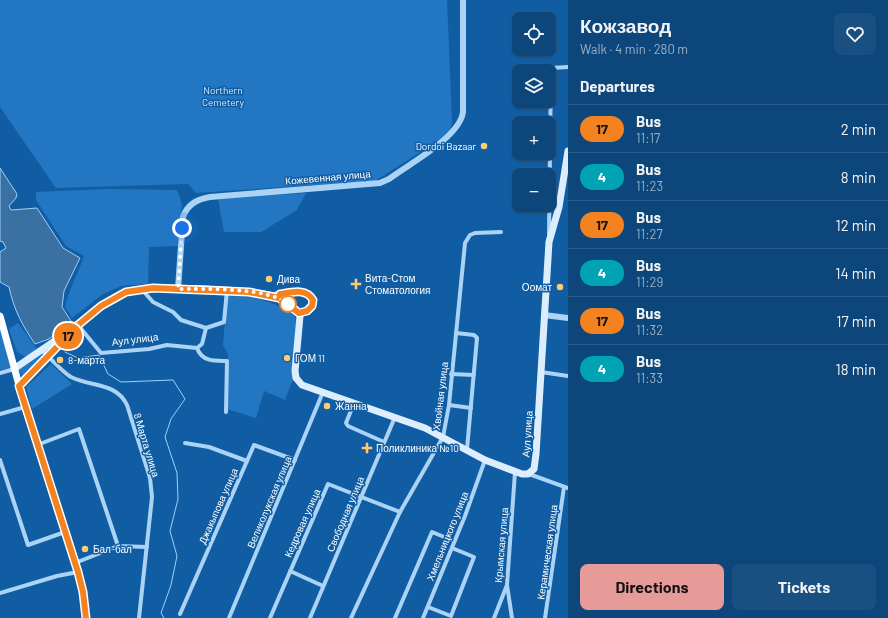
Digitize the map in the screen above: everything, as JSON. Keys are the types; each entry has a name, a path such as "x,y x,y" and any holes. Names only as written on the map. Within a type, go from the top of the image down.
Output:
{"main road":[{"path":"548,242 559,207 568,152"},
{"name":"Аул улица","path":"528,474 534,466 548,242"},
{"path":"14,369 78,325 108,301 126,292 144,289 227,290 268,295 284,300 299,313 300,319 295,368 296,378 302,384 395,417 443,437 485,460 515,472 528,474"},
{"path":"0,316 25,407 78,572 83,592 86,618"},
{"path":"19,386 49,357 78,325"}],"street":[{"name":"Кожевенная улица","path":"178,289 182,221 186,210 195,202 210,197 380,183 451,135 460,123 463,112 463,0"},
{"name":"Аул улица","path":"548,242 551,68 568,67"},
{"name":"Хвойная улица","path":"352,618 400,512 443,437 449,405 451,374 466,243 470,235 475,233 501,232"},
{"path":"144,289 145,293 153,302 173,312 181,320 206,328 224,322 227,290"},
{"path":"268,295 293,291 307,293 313,300 312,306 307,311 299,313"},
{"path":"544,315 568,318"},
{"name":"Аул улица","path":"78,325 101,353 149,349 167,345 197,348"},
{"path":"206,328 202,344 197,348 199,353 209,361 227,361 226,412"},
{"path":"456,333 474,335 477,338 467,449"},
{"name":"8 Марта улица","path":"41,350 71,377 104,386 117,392 123,397 150,478 152,497 139,618"},
{"path":"0,373 14,369"},
{"path":"540,372 568,376"},
{"path":"451,374 474,376"},
{"name":"Великолукская улица","path":"229,618 323,392"},
{"path":"354,403 346,423 348,426 384,442"},
{"path":"449,405 471,408"},
{"path":"0,414 25,407"},
{"name":"Свободная улица","path":"310,618 395,417"},
{"path":"37,445 79,430 118,546"},
{"path":"186,443 209,446 247,461"},
{"name":"Джакыпова улица","path":"180,614 254,445 295,460"},
{"path":"0,460 28,545 65,532"},
{"name":"Хмельницкого улица","path":"423,618 452,548 485,460"},
{"name":"Крымская улица","path":"494,618 507,584 515,472"},
{"path":"528,474 566,488"},
{"name":"Кедровая улица","path":"270,618 328,484 400,512"},
{"name":"Керамическая улица","path":"545,618 566,488"},
{"path":"395,618 432,532 454,541"},
{"path":"75,563 118,546 146,547"},
{"path":"428,607 451,616 474,557 452,548"},
{"path":"290,571 323,586"},
{"path":"0,588 1,593 57,576 78,572"},
{"path":"507,584 512,618"}],"green space":[{"name":"Northern Cemetery","path":"0,0 447,0 452,121 450,133 375,181 196,193 188,184 56,188 0,107"},
{"path":"106,189 177,190 182,204 178,246 149,247 148,284 121,286 103,294 72,318 65,307 84,256 66,246 36,200 36,192"},
{"path":"306,193 297,210 261,232 224,232 218,199"},
{"path":"227,294 263,300 295,316 293,379 285,400 264,391 256,418 227,409 228,354 223,345"},
{"path":"0,322 10,368 0,370"},
{"path":"18,323 37,349 26,357 17,352 9,329"},
{"path":"41,354 44,356 24,378 18,370"},
{"path":"51,364 72,384 32,409 26,387"}],"shaded area":[{"path":"0,168 17,194 16,198 9,206 11,210 37,208 63,248 80,258 64,291 62,307 71,321 49,339 35,344 19,317 13,303 9,287 0,282 0,252 6,248 3,242 0,241"}],"waterway":[{"path":"65,352 78,358 99,355 108,374 121,382 173,380 185,399 171,419 165,437 177,473 178,499 170,531 177,556 171,585 161,613 164,618"}],"bus line":[{"name":"17","path":"86,618 83,592 78,572 19,386 49,357 78,325 108,301 126,292 153,288 227,290 258,293 284,300 299,313 310,309 313,303 311,296 307,293 293,291 280,294"}],"place":[{"name":"Dordoi Bazaar","path":"484,146"},
{"name":"Дива","path":"269,279"},
{"name":"Вита-Стом Стоматология","path":"356,284"},
{"name":"Оомат","path":"560,287"},
{"name":"ГОМ 11","path":"287,358"},
{"name":"8-марта","path":"60,360"},
{"name":"Жанна","path":"327,406"},
{"name":"Поликлиника №10","path":"367,448"},
{"name":"Бал-бал","path":"85,549"}],"route":[{"path":"182,228 178,289 227,290 258,293 279,298 288,304"}]}
